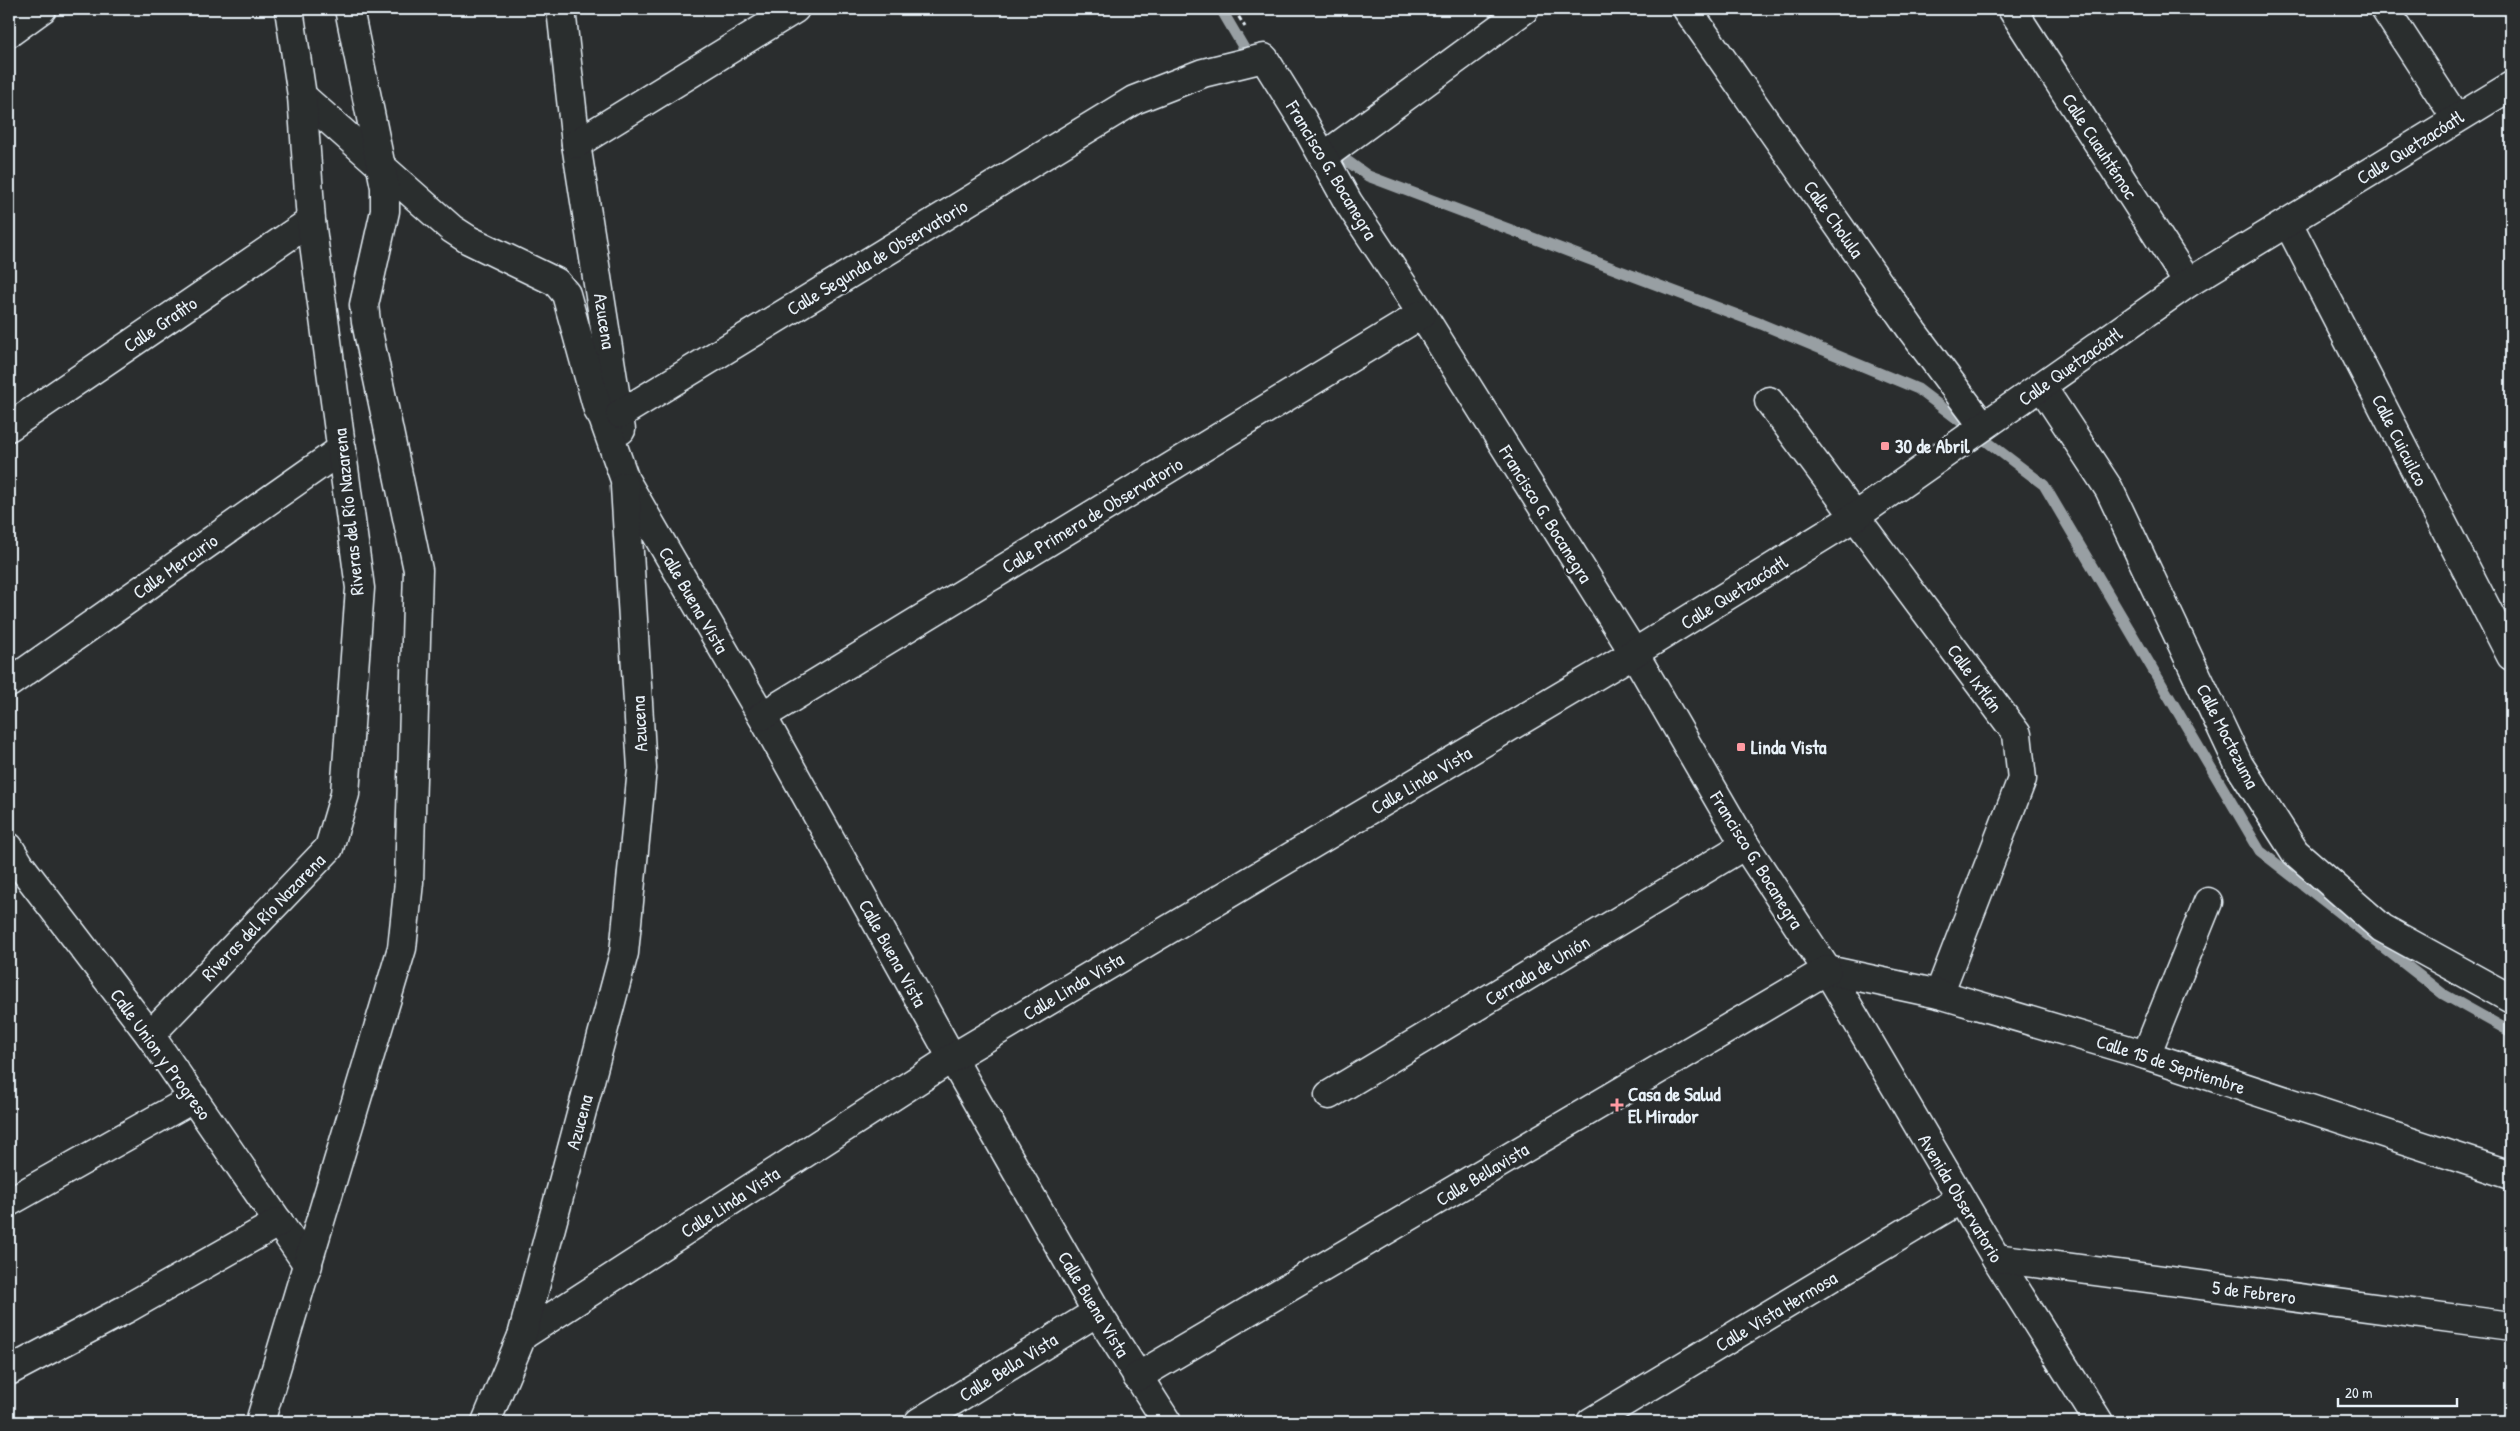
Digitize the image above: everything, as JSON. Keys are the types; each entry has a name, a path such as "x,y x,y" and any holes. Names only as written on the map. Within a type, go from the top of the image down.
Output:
{"street":[{"path":"9,33 42,9"},
{"name":"Riveras del Río Nazarena","path":"150,1035 329,848 345,794 360,588 311,221 302,96 289,9"},
{"path":"260,1422 402,948 408,882 418,570 366,322 364,305 385,211 385,186 349,9"},
{"name":"Azucena","path":"486,1422 522,1336 624,953 642,769 620,414 576,144 560,9"},
{"path":"576,144 794,9"},
{"path":"1323,157 1525,9"},
{"name":"Calle Cholula","path":"1687,9 1913,332 1983,426"},
{"name":"Calle Cuauhtémoc","path":"2012,9 2188,283"},
{"path":"2385,9 2456,118"},
{"name":"Francisco G. Bocanegra","path":"1264,58 1348,202 1422,314 1634,654 1746,845 1827,970"},
{"name":"Calle Segunda de Observatorio","path":"620,414 1134,100 1203,72 1264,58"},
{"name":"Calle Quetzacóatl","path":"1634,654 1856,516 2188,283 2511,86"},
{"path":"302,96 452,229 469,240 556,282 566,294 598,410 603,418 625,480"},
{"name":"Calle Grafito","path":"9,427 311,221"},
{"name":"Calle Cuicuilco","path":"2288,223 2511,656"},
{"name":"Calle Primera de Observatorio","path":"762,716 1422,314"},
{"name":"Calle Moctezuma","path":"2042,387 2109,489 2239,765 2295,852 2382,928 2511,998"},
{"name":"Calle Ixtlán","path":"1770,401 2017,734 2022,779 1939,994"},
{"name":"Calle Mercurio","path":"9,683 342,449"},
{"name":"Calle Buena Vista","path":"625,480 762,716 952,1058 1097,1312 1167,1422"},
{"name":"Calle Linda Vista","path":"522,1336 952,1058 1634,654"},
{"name":"Cerrada de Unión","path":"1329,1095 1746,845"},
{"name":"Calle Union y Progreso","path":"12,861 150,1035 308,1265"},
{"path":"2146,1055 2208,902"},
{"name":"Calle 15 de Septiembre","path":"1827,970 1939,994 2146,1055 2511,1175"},
{"name":"Avenida Observatorio","path":"1827,970 1996,1258 2099,1422"},
{"name":"Calle Bellavista","path":"1137,1377 1827,970"},
{"path":"9,1202 194,1098"},
{"name":"Calle Vista Hermosa","path":"1591,1422 1961,1199"},
{"path":"9,1371 126,1309 279,1222"},
{"name":"5 de Febrero","path":"1996,1258 2511,1326"},
{"name":"Calle Bella Vista","path":"919,1422 1097,1312"}],"waterway":[{"path":"1221,9 1252,62"},
{"path":"1332,150 1368,176 1761,324 1918,389 2044,485 2260,851 2443,994 2511,1032"}],"place":[{"name":"30 de Abril","path":"1885,446"},
{"name":"Linda Vista","path":"1741,747"},
{"name":"Casa de Salud El Mirador","path":"1617,1105"}]}
